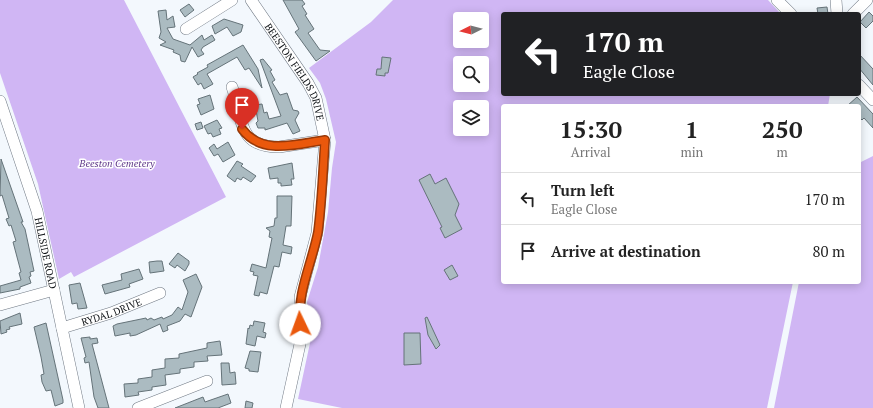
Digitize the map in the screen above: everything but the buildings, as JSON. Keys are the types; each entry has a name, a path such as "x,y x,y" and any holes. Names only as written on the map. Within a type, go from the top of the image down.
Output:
{"street":[{"path":"186,29 232,0"},
{"name":"BEESTON FIELDS DRIVE","path":"251,0 313,93 320,110 325,140 317,232 300,296 300,344 286,408"},
{"path":"778,0 789,12"},
{"path":"836,0 837,12"},
{"path":"856,12 867,0"},
{"path":"232,87 241,98 242,129 247,136 256,142 279,147 325,140"},
{"path":"861,87 873,100"},
{"name":"HILLSIDE ROAD","path":"0,103 31,189 79,408"},
{"path":"0,305 54,290"},
{"name":"RYDAL DRIVE","path":"62,328 111,313 160,293"},
{"path":"138,408 199,381"}],"green space":[{"name":"Beeston Cemetery","path":"0,0 124,0 226,197 74,277 71,272 59,279 38,184 0,73"},
{"path":"393,0 768,0 779,12 501,12 501,96 830,96 828,104 501,104 501,284 793,284 767,408 342,408 298,399 310,343 307,302 318,267 328,212 336,142 326,99 320,83 309,68 371,22"},
{"path":"873,156 873,408 774,408 799,284 861,284 861,162"}],"route":[{"path":"242,129 247,136 256,142 271,147 325,140 320,216 312,257 300,296 300,324"}]}
